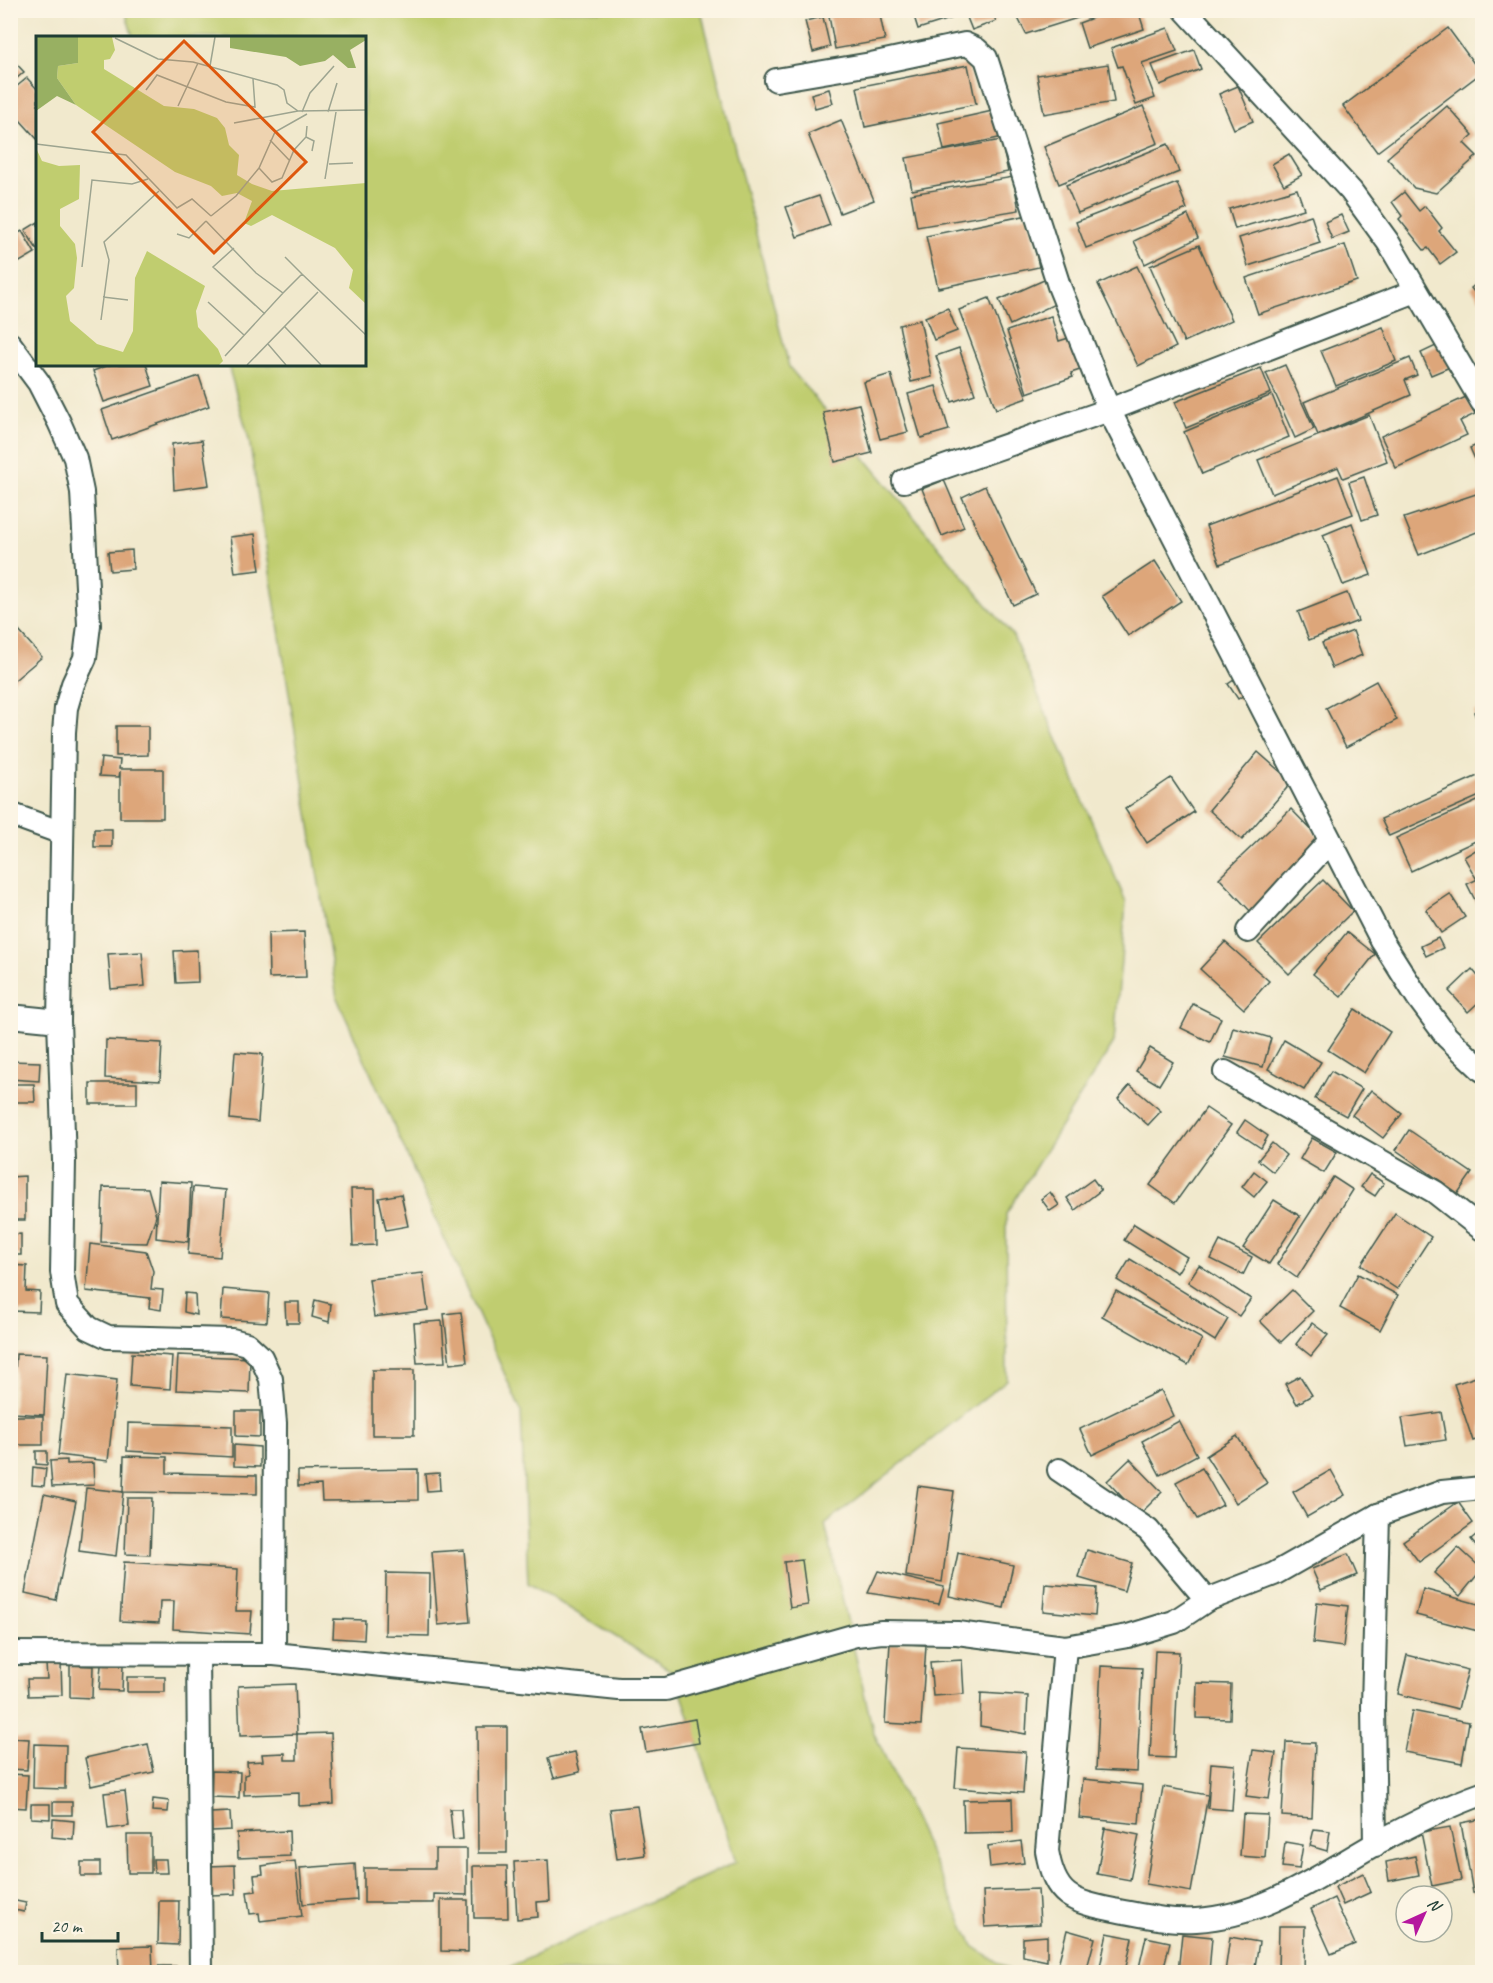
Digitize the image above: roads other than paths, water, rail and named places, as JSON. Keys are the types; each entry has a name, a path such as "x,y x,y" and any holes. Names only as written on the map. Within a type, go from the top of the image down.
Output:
{"street":[{"path":"1185,10 1351,191 1388,242 1482,402"},
{"path":"776,80 871,64 965,44 986,58 1059,286 1109,410 1382,941 1418,998 1447,1037 1482,1070"},
{"path":"904,482 1109,410 1416,291"},
{"path":"10,344 39,383 59,422 75,458 82,492 89,625 86,658 73,684 66,708 58,1021 64,1161 62,1272 67,1304 89,1328 108,1336 232,1340 247,1344 261,1358 271,1379 275,1423 274,1654"},
{"path":"10,814 62,833"},
{"path":"1248,931 1330,842"},
{"path":"10,1016 58,1021"},
{"path":"1225,1072 1435,1192 1482,1229"},
{"path":"1059,1470 1148,1530 1207,1600"},
{"path":"10,1653 274,1654 619,1689 666,1689 856,1635 882,1632 957,1633 1065,1647 1128,1636 1174,1622 1207,1600 1274,1574 1378,1515 1442,1492 1482,1488"},
{"path":"1375,1845 1373,1706 1378,1515"},
{"path":"1065,1647 1047,1851 1051,1876 1068,1897 1091,1905 1164,1919 1197,1920 1260,1907 1289,1895 1436,1812 1482,1794"},
{"path":"198,1654 201,1972"}]}
